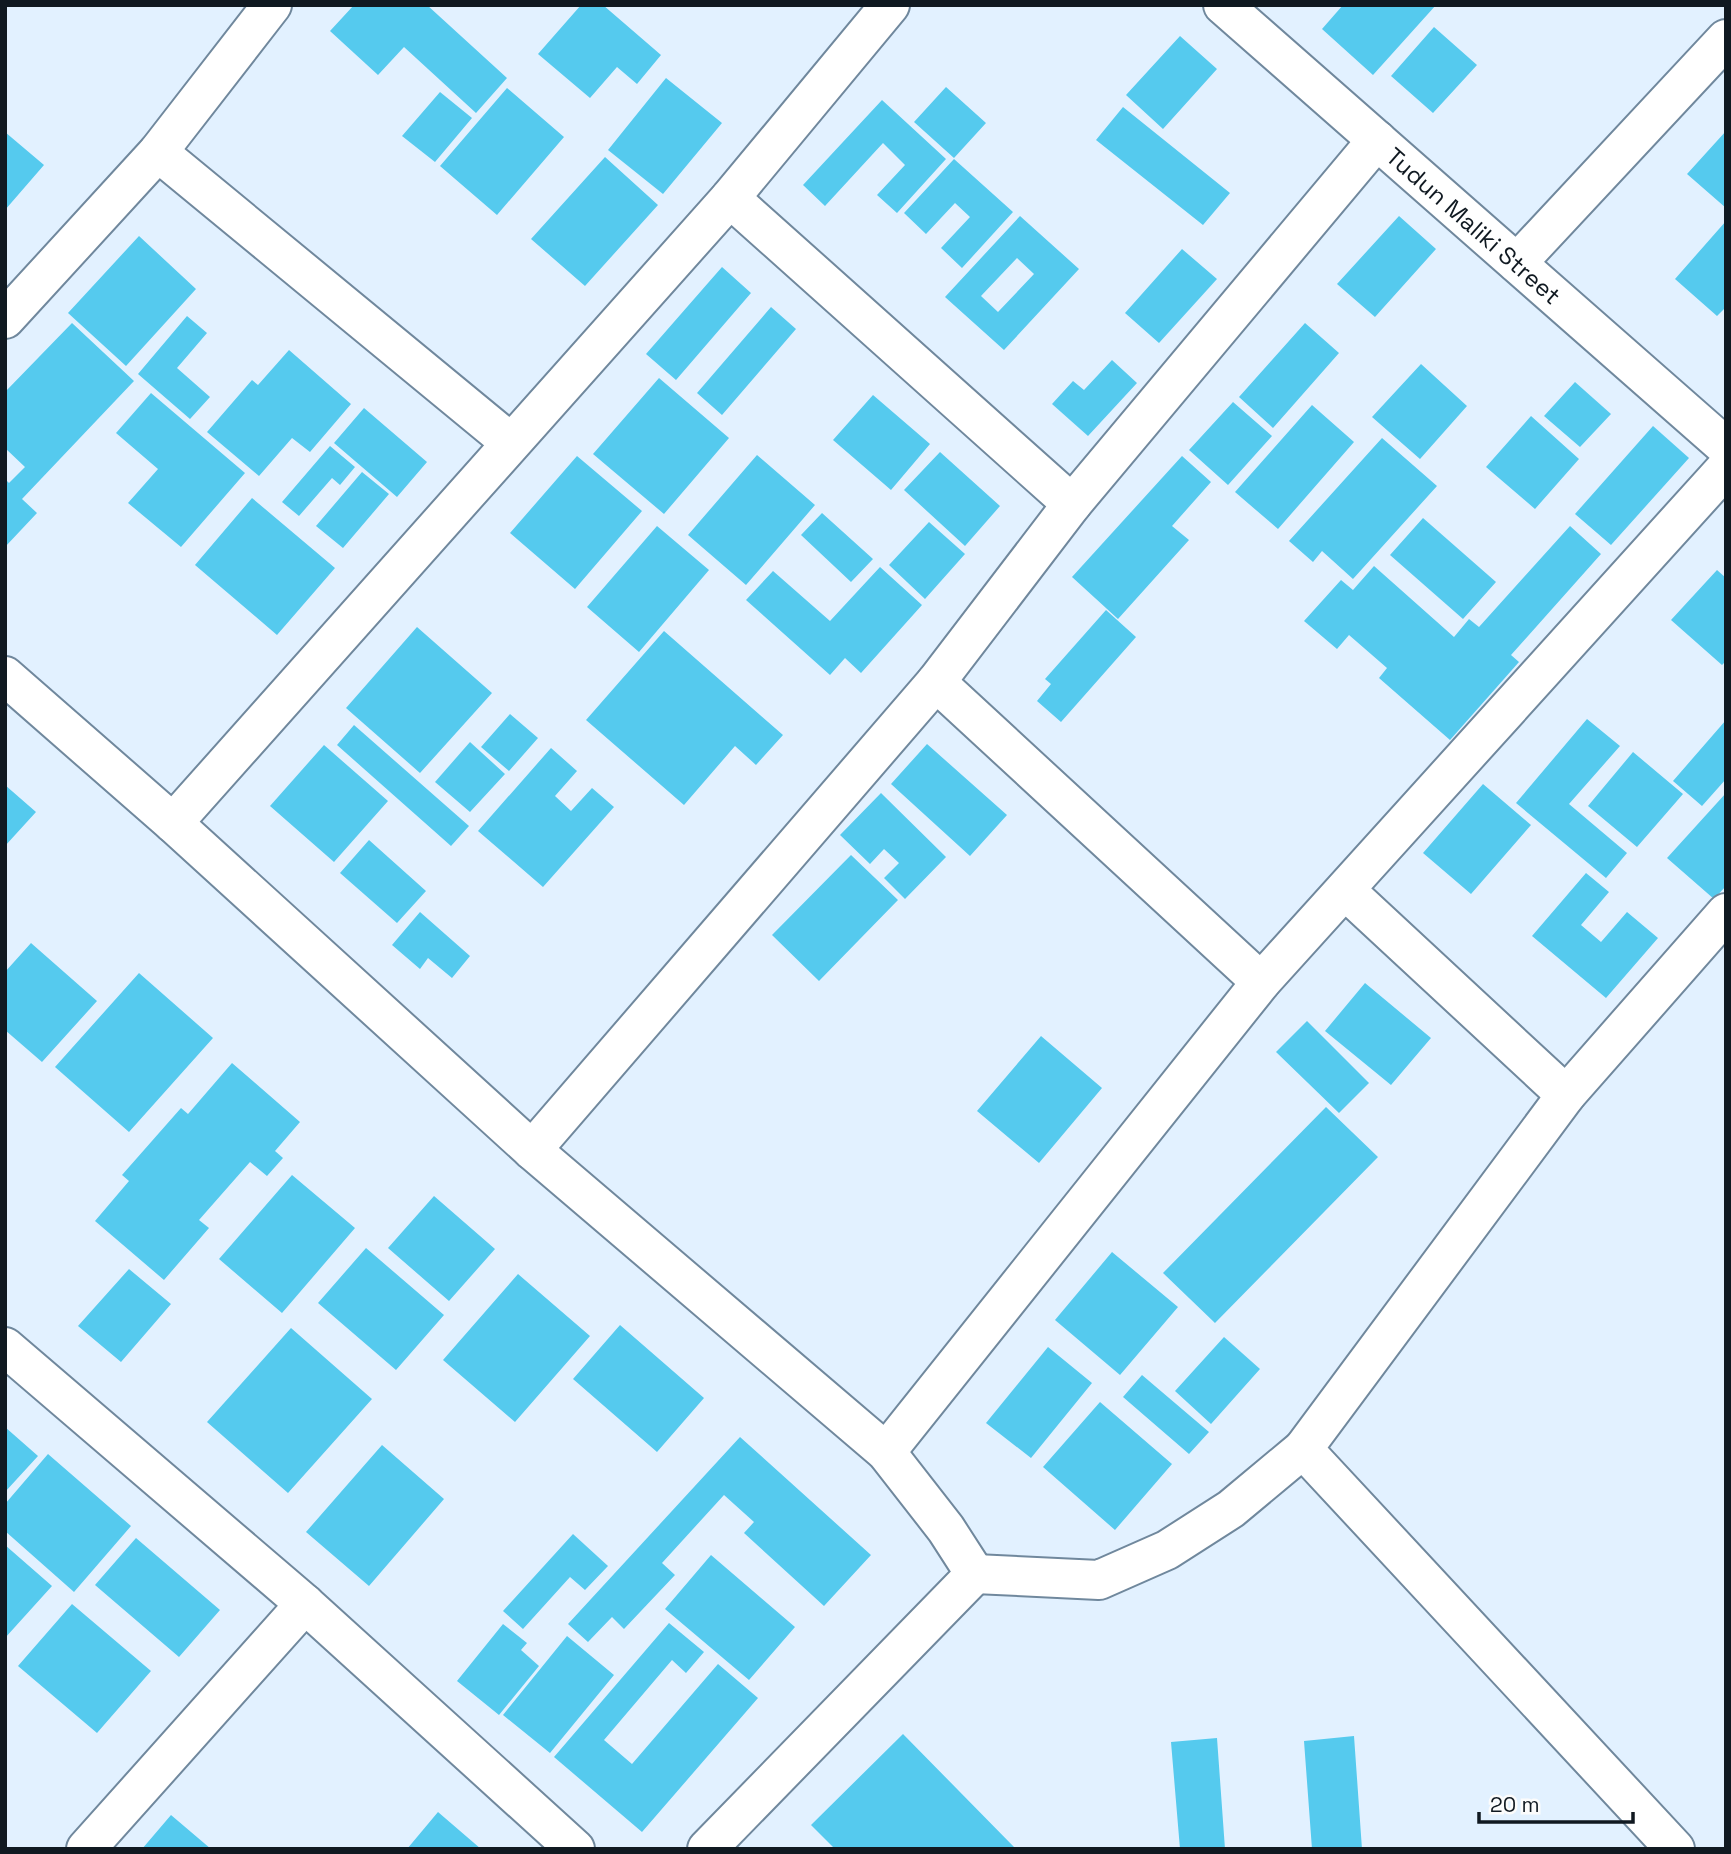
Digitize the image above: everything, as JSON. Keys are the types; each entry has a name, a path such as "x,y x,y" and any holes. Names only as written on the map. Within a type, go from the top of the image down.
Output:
{"street":[{"path":"5,318 158,152 272,5"},
{"path":"173,823 730,198 890,5"},
{"name":"Tudun Maliki Street","path":"1223,5 1726,447"},
{"path":"1517,263 1726,39"},
{"path":"532,1150 936,682 1072,504 1377,140"},
{"path":"158,152 510,442"},
{"path":"730,198 1072,504"},
{"path":"886,1452 1261,982 1726,468"},
{"path":"5,676 173,823 532,1150 886,1452 946,1529 975,1574"},
{"path":"936,682 1261,982"},
{"path":"1345,890 1566,1096"},
{"path":"707,1849 975,1574 1099,1580 1167,1550 1231,1509 1303,1449 1566,1096 1726,914"},
{"path":"5,1347 305,1604 575,1849"},
{"path":"1303,1449 1675,1849"},
{"path":"86,1849 305,1604"}],"building":[{"path":"354,5 427,5 507,78 476,113 404,47 378,75 330,31"},
{"path":"581,5 603,5 661,55 637,84 617,67 590,98 538,54"},
{"path":"1343,5 1436,5 1373,75 1322,29"},
{"path":"1434,27 1477,65 1433,113 1391,76"},
{"path":"1180,36 1217,69 1163,129 1126,95"},
{"path":"666,78 722,123 663,194 608,150"},
{"path":"946,87 986,123 954,158 914,122"},
{"path":"507,88 564,137 497,215 440,166"},
{"path":"440,92 472,118 435,162 402,136"},
{"path":"882,100 946,159 897,213 877,195 905,165 883,143 825,206 803,185"},
{"path":"1123,107 1230,193 1203,225 1096,140"},
{"path":"1726,131 1726,208 1687,174"},
{"path":"5,132 44,165 5,210"},
{"path":"605,157 658,205 585,286 531,239"},
{"path":"954,159 1013,212 962,268 941,248 970,217 955,203 926,234 904,213"},
{"path":"1020,216 1079,269 1004,350 945,297","holes":["1017,258 1034,274 998,312 981,296"]},
{"path":"1399,216 1436,249 1375,317 1337,284"},
{"path":"1726,221 1726,307 1717,316 1675,279"},
{"path":"139,236 196,289 126,366 68,313"},
{"path":"1182,249 1217,279 1159,343 1125,313"},
{"path":"722,267 751,293 676,380 646,354"},
{"path":"771,307 796,329 722,415 697,393"},
{"path":"187,316 207,333 177,368 210,397 190,419 138,374"},
{"path":"72,323 134,381 22,499 37,513 5,547 5,479 9,483 25,467 5,448 5,392"},
{"path":"1305,323 1339,353 1273,428 1239,397"},
{"path":"289,350 351,404 310,452 292,438 259,476 207,432 252,380 258,385"},
{"path":"1112,360 1137,383 1088,436 1052,404 1073,381 1084,390"},
{"path":"1421,364 1467,406 1420,459 1372,417"},
{"path":"659,378 729,438 664,514 593,454"},
{"path":"1575,382 1611,414 1580,447 1544,416"},
{"path":"151,393 245,473 181,547 128,503 158,469 116,433"},
{"path":"873,395 930,444 891,490 833,440"},
{"path":"1233,402 1272,436 1228,485 1189,450"},
{"path":"1312,405 1354,442 1278,529 1235,492"},
{"path":"364,408 427,462 397,497 334,443"},
{"path":"1531,416 1579,459 1535,509 1486,467"},
{"path":"1653,426 1689,458 1611,545 1575,514"},
{"path":"1382,438 1437,486 1353,579 1322,551 1313,562 1289,541"},
{"path":"330,446 355,467 340,485 332,478 299,516 282,502"},
{"path":"940,452 1000,506 965,546 904,490"},
{"path":"757,455 815,505 746,585 688,535"},
{"path":"577,456 642,511 575,589 510,533"},
{"path":"1182,456 1211,482 1172,526 1189,540 1118,619 1072,577"},
{"path":"362,472 389,494 343,548 316,526"},
{"path":"252,498 335,568 277,635 195,565"},
{"path":"822,513 873,559 851,582 801,535"},
{"path":"1423,518 1496,582 1463,619 1390,555"},
{"path":"929,522 965,554 925,599 889,565"},
{"path":"657,526 709,570 639,652 587,607"},
{"path":"1570,526 1601,554 1511,655 1519,662 1450,740 1379,678 1387,668 1349,635 1337,649 1304,621 1341,580 1353,590 1374,566 1454,637 1469,619 1479,627"},
{"path":"880,567 922,605 861,673 845,658 830,675 746,600 773,571 830,621"},
{"path":"1717,570 1726,578 1726,661 1722,665 1671,620"},
{"path":"1106,610 1136,637 1061,722 1037,701 1051,684 1045,679"},
{"path":"417,627 492,693 420,773 346,708"},
{"path":"664,631 783,735 756,765 735,746 684,805 586,720"},
{"path":"510,714 538,738 509,771 481,747"},
{"path":"1587,719 1620,746 1569,804 1627,853 1606,878 1516,803"},
{"path":"1726,720 1726,779 1702,806 1673,781"},
{"path":"354,725 469,826 451,846 337,745"},
{"path":"470,742 505,774 470,812 435,782"},
{"path":"927,744 1007,815 970,856 891,784"},
{"path":"324,745 388,801 334,862 270,806"},
{"path":"551,748 577,771 555,796 571,811 592,788 614,807 543,887 478,831"},
{"path":"1633,752 1683,794 1637,847 1588,806"},
{"path":"1483,784 1531,825 1471,894 1423,853"},
{"path":"5,785 36,812 5,846"},
{"path":"881,793 946,857 905,899 884,878 899,863 884,849 870,864 840,835"},
{"path":"1726,793 1726,886 1714,899 1667,858"},
{"path":"369,840 426,891 397,923 340,873"},
{"path":"851,855 898,900 819,981 772,935"},
{"path":"1586,873 1609,892 1581,925 1601,942 1627,912 1658,938 1606,998 1532,936"},
{"path":"420,912 470,956 452,978 428,958 420,969 392,945"},
{"path":"31,943 97,1001 42,1062 5,1030 5,972"},
{"path":"139,973 213,1038 129,1132 55,1067"},
{"path":"1365,983 1431,1038 1391,1085 1325,1031"},
{"path":"1307,1021 1369,1083 1339,1113 1276,1052"},
{"path":"1041,1036 1102,1088 1039,1163 977,1111"},
{"path":"232,1063 300,1122 275,1151 283,1158 267,1176 250,1162 199,1220 209,1228 164,1280 95,1221 129,1181 122,1175 181,1108 188,1114"},
{"path":"1326,1107 1378,1157 1215,1323 1163,1273"},
{"path":"292,1175 355,1228 282,1313 219,1259"},
{"path":"434,1196 495,1249 449,1301 388,1248"},
{"path":"366,1248 444,1315 396,1370 318,1303"},
{"path":"1112,1252 1178,1307 1120,1375 1055,1320"},
{"path":"129,1269 171,1304 121,1362 78,1326"},
{"path":"518,1274 590,1336 515,1422 443,1360"},
{"path":"620,1325 704,1398 657,1452 573,1379"},
{"path":"291,1328 372,1399 288,1493 207,1422"},
{"path":"1224,1337 1260,1369 1211,1424 1175,1391"},
{"path":"1048,1347 1092,1383 1031,1458 986,1423"},
{"path":"1142,1375 1209,1432 1189,1454 1123,1397"},
{"path":"1100,1402 1172,1464 1115,1530 1043,1467"},
{"path":"5,1427 38,1456 5,1492"},
{"path":"740,1437 871,1555 824,1606 744,1533 754,1522 724,1495 662,1563 675,1575 624,1629 612,1617 588,1642 568,1624"},
{"path":"382,1445 444,1499 369,1586 306,1532"},
{"path":"48,1454 131,1526 74,1592 5,1531 5,1504"},
{"path":"573,1534 608,1566 585,1590 570,1577 523,1629 503,1611"},
{"path":"136,1538 220,1610 179,1657 95,1585"},
{"path":"5,1545 52,1586 5,1638"},
{"path":"711,1555 795,1627 749,1680 665,1609"},
{"path":"72,1604 151,1671 97,1733 18,1666"},
{"path":"669,1623 704,1652 686,1673 672,1660 604,1740 632,1764 718,1664 758,1698 642,1832 554,1757"},
{"path":"503,1624 527,1643 521,1650 539,1666 499,1715 457,1681"},
{"path":"567,1636 614,1675 550,1753 503,1715"},
{"path":"903,1734 1014,1847 1013,1849 835,1849 811,1825"},
{"path":"1354,1736 1362,1849 1312,1849 1304,1741"},
{"path":"1217,1738 1225,1849 1180,1849 1171,1742"},
{"path":"438,1812 481,1849 407,1849"},
{"path":"171,1815 211,1849 142,1849"}]}
